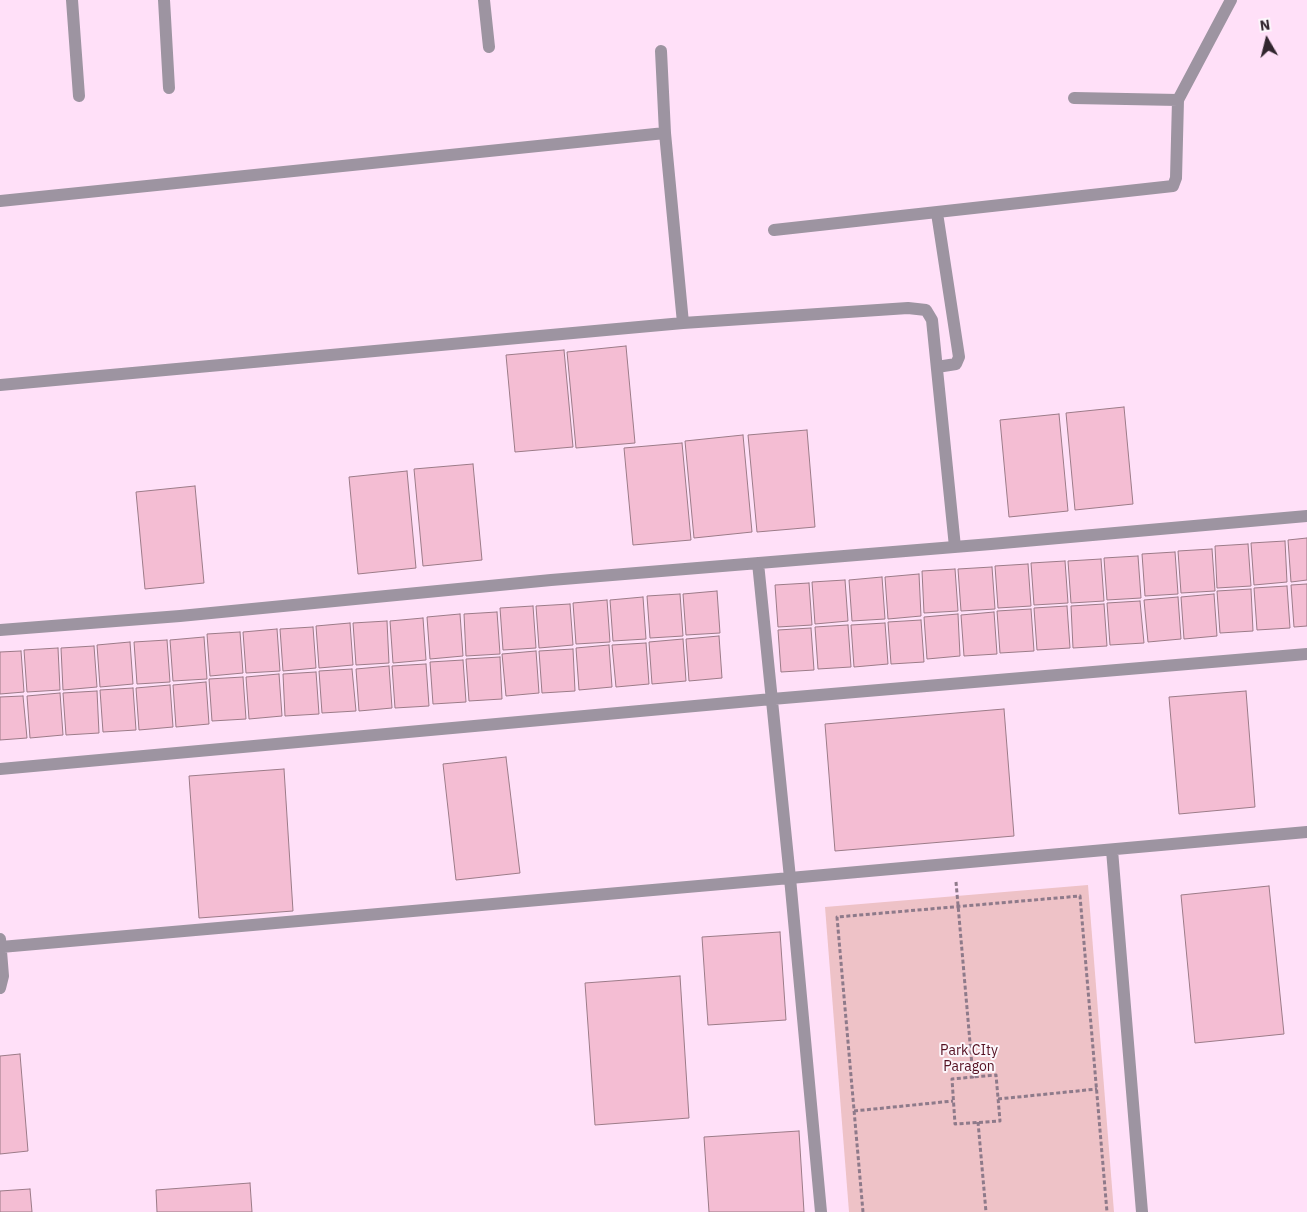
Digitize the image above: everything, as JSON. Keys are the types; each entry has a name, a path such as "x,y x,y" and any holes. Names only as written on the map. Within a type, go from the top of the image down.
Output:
{"street":[{"path":"72,0 79,96"},
{"path":"164,0 169,88"},
{"path":"484,0 489,47"},
{"path":"774,230 1173,186 1176,178 1178,100 1231,0"},
{"path":"660,51 683,323"},
{"path":"1074,98 1178,100"},
{"path":"0,201 666,134"},
{"path":"937,213 959,357 956,364 937,367"},
{"path":"0,385 683,323 908,308 926,310 932,320 955,547"},
{"path":"0,630 180,616 551,580 1307,516"},
{"path":"758,563 821,1212"},
{"path":"0,769 772,699 1307,654"},
{"path":"0,988 3,976 0,943 955,864 1307,832"},
{"path":"1112,850 1142,1212"}],"path":[{"path":"955,864 973,1077"},
{"path":"863,1212 837,917 1080,896 1107,1212"},
{"path":"996,1075 998,1098 1000,1121 955,1124 952,1079 996,1075"},
{"path":"998,1098 1097,1089"},
{"path":"854,1111 953,1101"},
{"path":"978,1122 986,1212"}],"green space":[{"name":"Park CIty Paragon","path":"1088,885 1114,1212 849,1212 825,907"}],"building":[{"path":"626,346 635,443 576,448 567,352"},
{"path":"564,350 573,447 515,452 506,355"},
{"path":"1124,407 1133,504 1075,510 1066,413"},
{"path":"1059,414 1068,511 1009,517 1000,420"},
{"path":"807,430 815,527 757,532 748,435"},
{"path":"743,435 752,532 694,538 685,441"},
{"path":"682,443 691,540 633,545 624,448"},
{"path":"473,464 482,560 423,566 414,469"},
{"path":"407,471 416,568 358,574 349,477"},
{"path":"195,486 204,583 145,589 136,492"},
{"path":"1307,538 1307,580 1291,582 1288,540"},
{"path":"1285,541 1287,582 1254,585 1251,543"},
{"path":"1248,544 1251,586 1217,588 1215,546"},
{"path":"1212,549 1215,591 1181,593 1178,551"},
{"path":"1175,552 1178,594 1145,596 1142,554"},
{"path":"1138,556 1141,598 1107,600 1104,558"},
{"path":"1101,559 1104,601 1071,603 1068,561"},
{"path":"1065,561 1068,603 1034,605 1031,563"},
{"path":"1028,564 1031,606 998,608 995,566"},
{"path":"992,567 995,609 961,611 958,569"},
{"path":"955,569 958,611 924,613 922,571"},
{"path":"919,574 921,616 888,619 885,577"},
{"path":"882,577 885,619 852,621 849,580"},
{"path":"845,580 848,621 815,624 812,582"},
{"path":"809,583 812,625 778,627 775,585"},
{"path":"1307,584 1307,626 1294,627 1291,585"},
{"path":"1287,586 1290,628 1257,630 1254,588"},
{"path":"1251,589 1253,631 1220,633 1217,591"},
{"path":"717,591 720,633 686,635 683,594"},
{"path":"680,594 683,636 650,638 647,596"},
{"path":"1214,594 1217,636 1184,639 1181,597"},
{"path":"643,597 646,639 613,641 610,600"},
{"path":"1178,597 1181,639 1148,642 1144,600"},
{"path":"607,600 610,642 576,644 573,603"},
{"path":"1140,601 1144,643 1110,645 1107,603"},
{"path":"570,604 573,645 539,648 536,606"},
{"path":"1104,604 1107,646 1073,648 1071,606"},
{"path":"533,606 536,648 503,650 500,608"},
{"path":"1067,606 1070,648 1037,650 1034,608"},
{"path":"1031,609 1034,651 1000,653 997,611"},
{"path":"497,612 500,654 466,656 464,614"},
{"path":"994,612 997,654 964,656 961,615"},
{"path":"460,614 463,656 430,659 427,617"},
{"path":"958,614 960,656 927,659 924,617"},
{"path":"423,618 426,660 393,663 390,621"},
{"path":"921,620 924,662 891,664 888,622"},
{"path":"387,621 389,663 356,665 353,623"},
{"path":"350,623 353,665 319,668 316,626"},
{"path":"885,623 888,664 854,667 851,625"},
{"path":"848,625 851,667 818,669 815,627"},
{"path":"313,627 316,668 283,671 280,629"},
{"path":"811,628 814,670 781,672 778,630"},
{"path":"277,629 280,671 246,673 243,632"},
{"path":"240,632 243,673 210,676 207,634"},
{"path":"719,636 722,678 689,681 686,639"},
{"path":"204,637 207,679 173,681 170,640"},
{"path":"683,639 686,681 652,684 649,642"},
{"path":"167,640 170,682 137,684 134,642"},
{"path":"130,642 133,684 100,687 97,645"},
{"path":"646,643 649,684 616,687 612,645"},
{"path":"609,645 612,687 579,690 576,648"},
{"path":"94,646 97,687 63,690 61,648"},
{"path":"58,648 60,690 27,692 24,650"},
{"path":"573,649 575,691 542,693 539,651"},
{"path":"21,651 24,692 0,694 0,652"},
{"path":"536,651 539,693 506,696 502,654"},
{"path":"500,657 502,699 469,701 466,659"},
{"path":"463,660 466,702 433,704 430,662"},
{"path":"426,664 429,706 395,708 392,666"},
{"path":"389,666 392,708 359,711 356,669"},
{"path":"352,669 356,711 322,713 319,671"},
{"path":"316,672 319,714 285,716 283,674"},
{"path":"279,674 282,716 249,719 246,677"},
{"path":"243,677 246,719 212,721 209,679"},
{"path":"206,682 209,724 176,727 173,685"},
{"path":"170,685 173,727 139,730 136,688"},
{"path":"133,688 136,730 103,732 100,690"},
{"path":"97,691 99,733 66,735 63,693"},
{"path":"1246,691 1255,807 1179,814 1169,697"},
{"path":"60,693 63,735 30,738 27,696"},
{"path":"23,696 27,738 0,740 0,697"},
{"path":"1004,709 1014,836 835,851 825,724"},
{"path":"506,757 520,873 456,880 443,764"},
{"path":"284,769 293,911 199,918 189,776"},
{"path":"1269,886 1284,1034 1195,1043 1181,895"},
{"path":"780,932 786,1020 708,1025 702,937"},
{"path":"680,976 689,1118 595,1125 585,983"},
{"path":"20,1054 28,1151 0,1154 0,1056"},
{"path":"799,1131 804,1212 709,1212 704,1137"},
{"path":"250,1183 252,1212 157,1212 156,1190"},
{"path":"30,1189 32,1212 0,1212 0,1191"}]}
